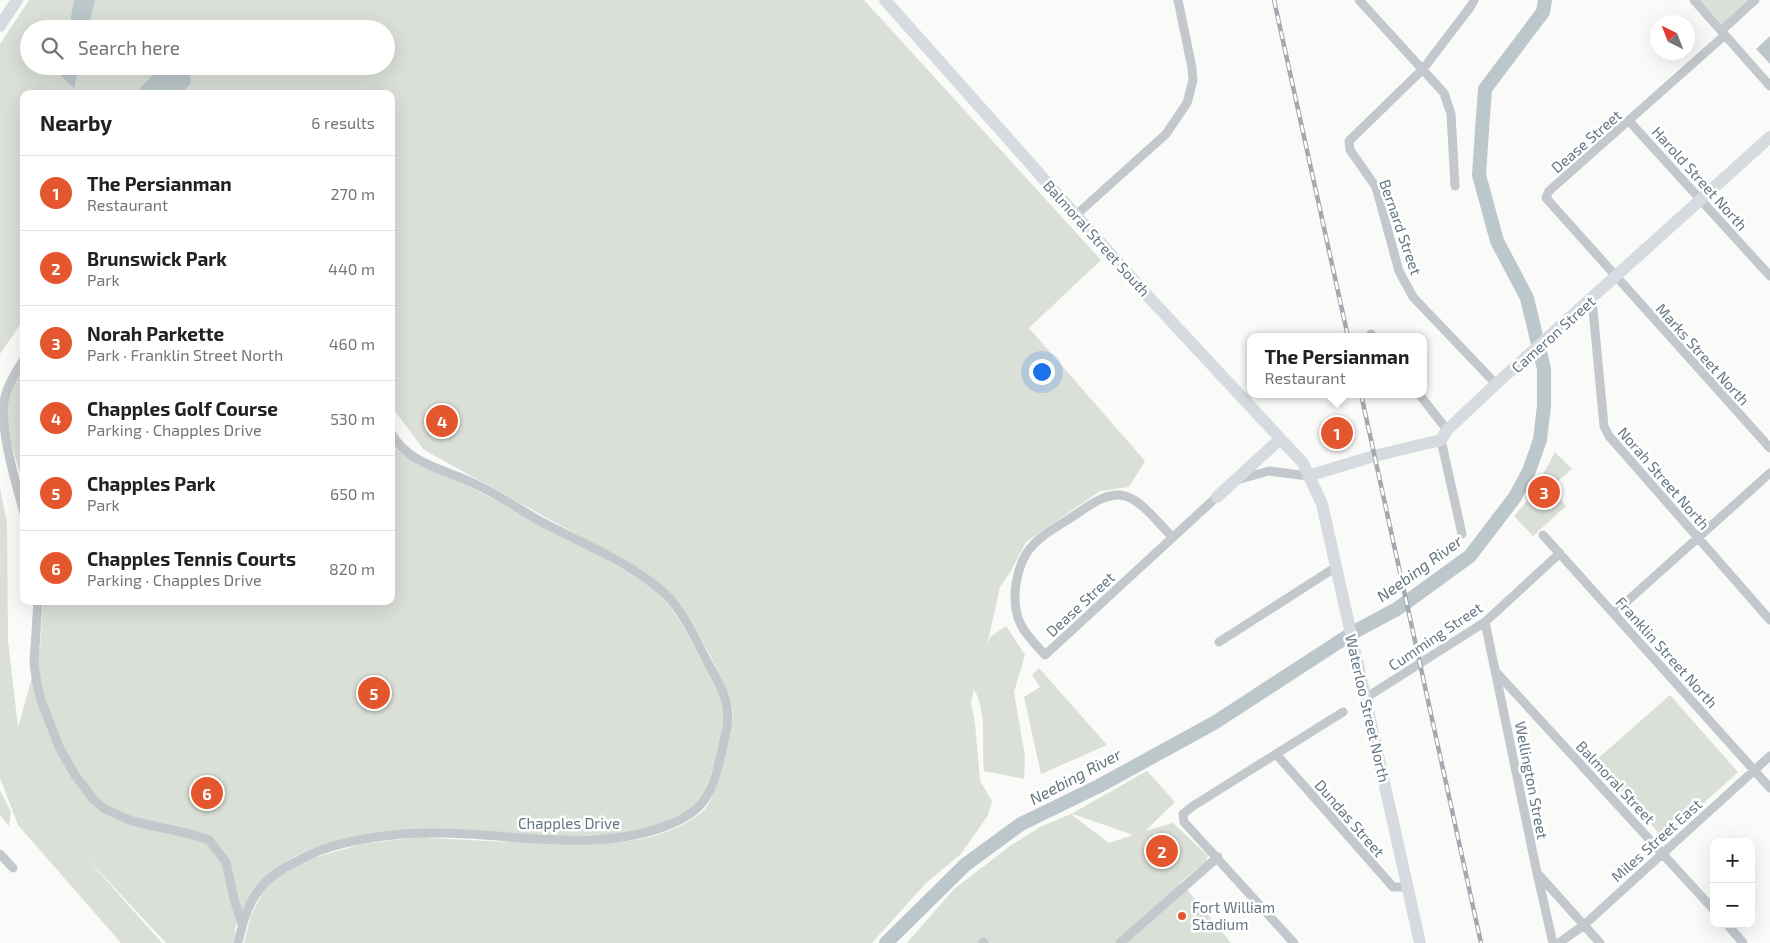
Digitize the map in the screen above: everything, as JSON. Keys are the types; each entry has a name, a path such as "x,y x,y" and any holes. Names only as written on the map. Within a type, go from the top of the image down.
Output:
{"main road":[{"path":"0,26 17,0"},
{"name":"Balmoral Street South","path":"885,0 1145,293 1303,464 1308,476"},
{"name":"Cameron Street","path":"1308,476 1444,435 1496,384 1616,278 1770,137"},
{"path":"1216,497 1280,439"},
{"name":"Waterloo Street North","path":"1308,476 1322,504 1367,698 1420,943"}],"street":[{"path":"1076,215 1166,134 1187,103 1193,80 1192,68 1178,0"},
{"path":"1359,0 1440,88 1448,100 1451,114 1455,186"},
{"path":"1423,69 1474,0"},
{"path":"1694,0 1770,86"},
{"name":"Dease Street","path":"1616,278 1546,198 1549,191 1629,121 1723,33 1755,0"},
{"name":"Bernard Street","path":"1423,69 1349,141 1350,150 1376,187 1399,271 1413,297 1496,384"},
{"name":"Harold Street North","path":"1629,121 1770,276"},
{"name":"Marks Street North","path":"1616,278 1770,448"},
{"name":"Norah Street North","path":"1592,299 1604,426 1608,436 1770,620"},
{"path":"20,365 6,394 4,415 6,437 20,496"},
{"path":"1421,398 1444,435 1462,534"},
{"name":"Chapples Drive","path":"238,943 242,924 256,893 274,874 305,856 324,848 403,834 583,840 619,838 659,828 693,813 702,804 711,787 729,721 728,704 716,676 675,604 655,586 607,555 539,520 476,484 417,460 395,440"},
{"name":"Dease Street","path":"1172,537 1140,504 1133,499 1120,495 1102,499 1050,531 1034,544 1023,560 1018,576 1017,608 1020,623 1027,635 1044,655 1216,497 1241,478 1269,471 1308,476"},
{"path":"1614,614 1770,473"},
{"name":"Franklin Street North","path":"1543,535 1770,788"},
{"name":"Cumming Street","path":"1367,698 1485,622 1560,553"},
{"path":"1219,642 1336,568"},
{"name":"Chapples Drive","path":"38,605 34,663 37,684 44,709 60,749 84,788 94,800 106,809 125,818 209,840 226,862 242,924"},
{"name":"Wellington Street","path":"1485,622 1553,943"},
{"name":"Balmoral Street","path":"1497,672 1710,906"},
{"path":"1294,943 1218,857 1184,822 1184,814 1193,806 1343,712"},
{"name":"Dundas Street","path":"1276,754 1393,887 1408,887"},
{"name":"Miles Street East","path":"1559,943 1584,925 1770,756"},
{"path":"0,854 13,868"},
{"path":"1120,943 1218,857"},
{"path":"1537,873 1600,943"},
{"path":"1730,928 1743,943"}],"shaded area":[{"path":"29,0 864,0 1101,260 1029,328 1145,461 1129,487 1100,491 1026,542 1011,571 1000,587 986,649 990,637 1006,626 1025,655 1014,692 1025,756 1024,779 984,771 983,719 974,689 971,702 975,723 980,781 992,801 988,815 961,854 926,883 872,943 244,943 251,915 265,889 281,873 310,859 362,844 422,837 368,838 334,842 301,853 263,878 241,913 236,925 233,943 166,943 82,853 162,943 121,943 18,825 0,778 0,488 7,523 8,640 18,728 40,648 43,605 395,605 395,447 406,457 415,462 457,480 537,522 607,560 653,588 675,614 719,690 724,709 722,738 707,783 695,805 684,813 648,828 620,834 581,836 564,843 618,842 654,836 687,822 702,812 709,803 715,787 730,732 733,711 725,685 708,651 688,617 671,594 596,545 424,450 395,411 395,90 20,90 20,325 0,354 0,44","holes":["506,836 507,842 429,838 429,837"]},
{"path":"74,0 95,0 90,20 71,20"},
{"path":"1700,0 1749,0 1723,25"},
{"path":"1770,36 1770,64 1756,49"},
{"path":"77,75 74,88 61,76"},
{"path":"152,75 190,75 191,83 185,90 139,90"},
{"path":"20,372 20,473 7,421 8,400 14,382"},
{"path":"1555,452 1572,469 1550,488 1566,506 1533,536 1514,516 1532,495"},
{"path":"1039,668 1107,745 1041,774 1024,697 1040,687 1032,675"},
{"path":"1670,695 1738,772 1664,839 1595,761"},
{"path":"1147,771 1175,802 1145,831 1173,823 1208,856 1206,858 1208,860 1181,882 1231,943 907,943 954,889 1010,846 1040,827 1071,814","holes":["1073,814 1133,835 1109,843"]},
{"path":"0,790 11,812 9,826 0,815"}],"waterway":[{"name":"Neebing River","path":"886,943 965,865 1021,824 1099,786 1214,723 1354,632 1397,609 1470,556 1515,497 1529,471 1540,440 1544,406 1544,369 1527,298 1497,241 1479,175 1485,89 1543,12 1545,0"}],"railway":[{"path":"1274,0 1347,333"},
{"path":"1362,398 1481,943"}],"place":[{"name":"Chapples Golf Course","path":"442,421"},
{"name":"The Persianman","path":"1337,433"},
{"name":"Norah Parkette","path":"1544,492"},
{"name":"Chapples Park","path":"374,693"},
{"name":"Chapples Tennis Courts","path":"207,793"},
{"name":"Brunswick Park","path":"1162,851"},
{"name":"Fort William Stadium","path":"1182,916"}]}
